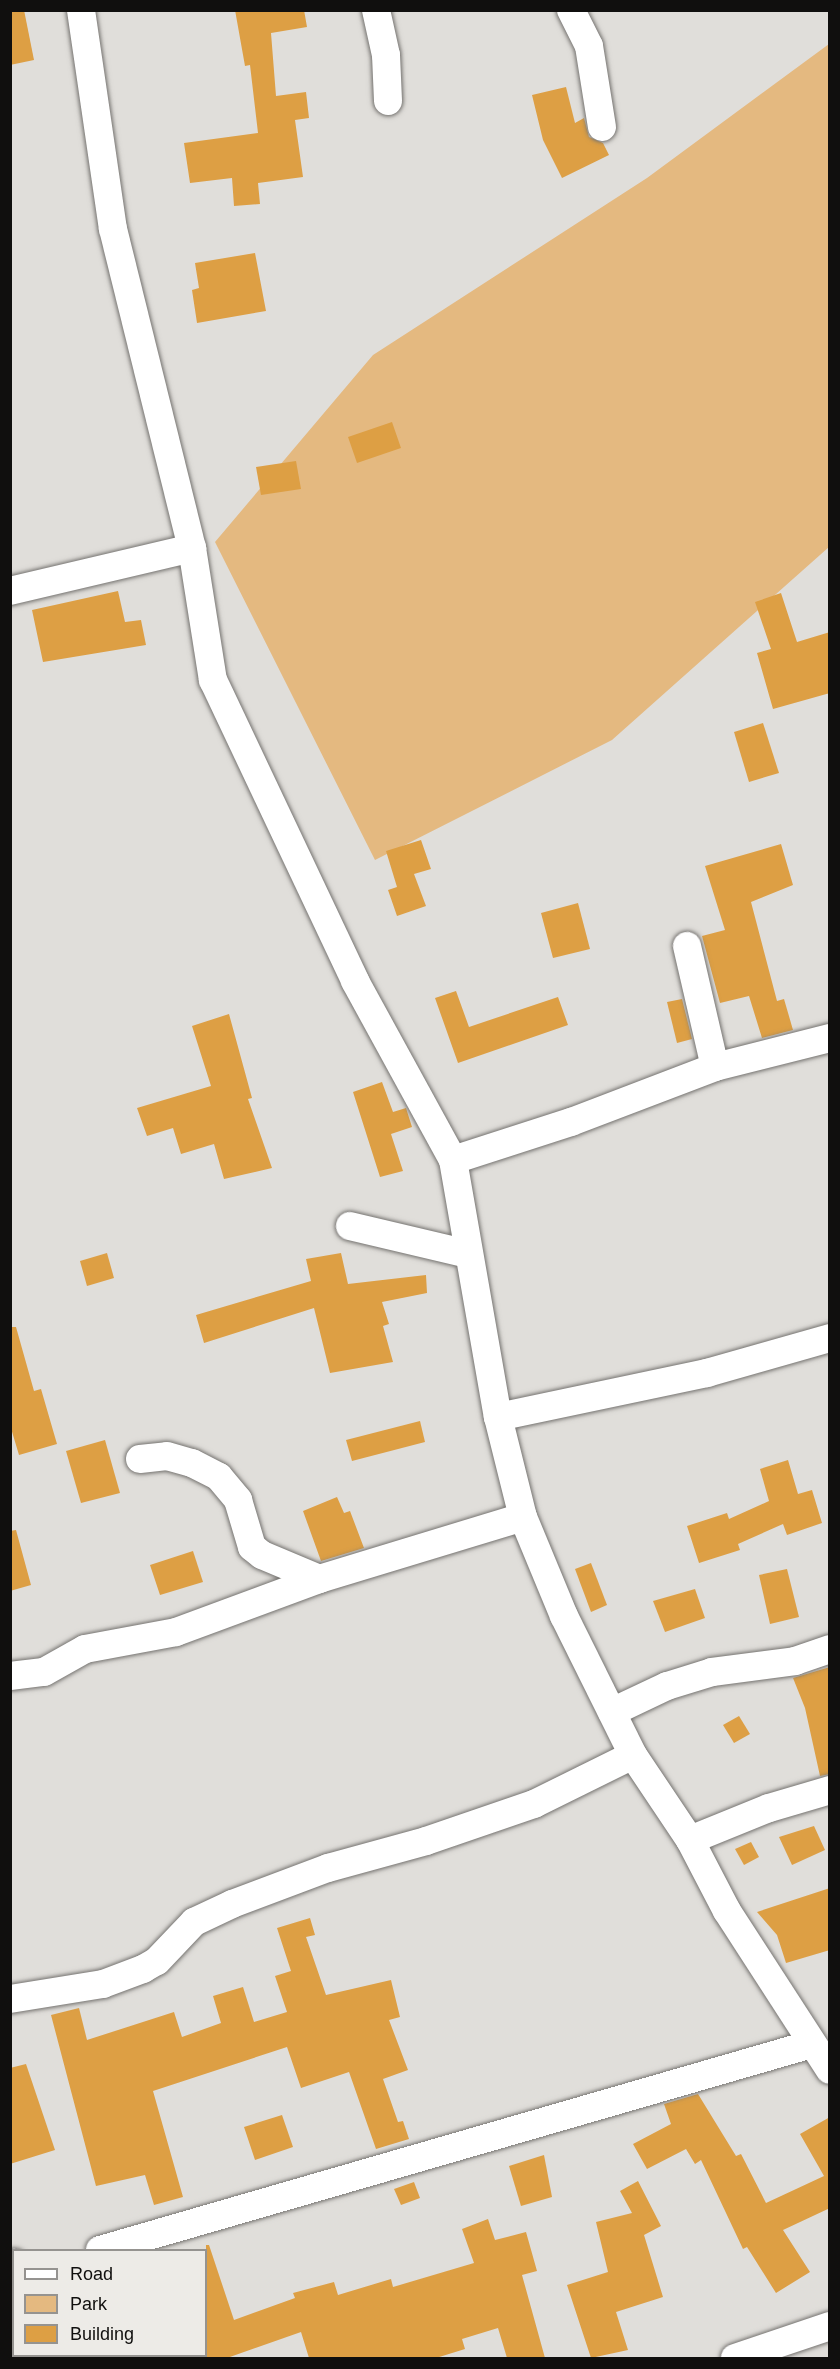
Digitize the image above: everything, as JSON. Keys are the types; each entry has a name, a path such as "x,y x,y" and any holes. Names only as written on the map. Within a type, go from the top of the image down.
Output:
{"street":[{"path":"81,10 113,229 192,548 213,680 355,981 453,1160 498,1417 523,1517 564,1616 633,1755 690,1840 727,1911 830,2070"},
{"path":"376,10 386,55 388,101"},
{"path":"571,10 589,46 602,127"},
{"path":"10,591 192,548"},
{"path":"687,946 715,1067"},
{"path":"453,1160 571,1122 715,1067 830,1038"},
{"path":"350,1226 468,1254"},
{"path":"498,1417 707,1373 830,1338"},
{"path":"140,1459 167,1456 192,1463 219,1477 238,1500 252,1546 262,1555 319,1579"},
{"path":"10,1676 45,1672 85,1649 176,1632 319,1579 523,1517"},
{"path":"612,1712 667,1686 712,1672 795,1661 830,1649"},
{"path":"10,1999 103,1984 143,1969 157,1961 194,1922 232,1904 328,1868 426,1841 534,1804 633,1755"},
{"path":"690,1840 769,1808 830,1790"},
{"path":"115,2249 812,2044"},
{"path":"735,2358 830,2326"}],"green space":[{"path":"829,44 829,547 612,740 375,860 215,542 373,355 647,178"}],"building":[{"path":"10,10 24,10 34,60 10,65"},
{"path":"235,10 304,10 307,27 271,33 276,96 306,92 309,118 295,120 303,177 258,183 260,204 234,206 232,178 190,183 184,143 258,133 250,65 245,66"},
{"path":"566,87 575,123 584,118 589,137 603,143 609,155 562,178 543,140 532,95"},
{"path":"255,253 266,311 197,323 192,290 199,288 195,263"},
{"path":"392,422 401,448 357,463 348,437"},
{"path":"296,461 301,489 261,495 256,467"},
{"path":"118,591 125,622 141,620 146,645 43,662 32,610"},
{"path":"781,593 797,642 830,632 830,693 773,709 757,653 771,649 755,602"},
{"path":"763,723 779,773 749,782 734,732"},
{"path":"421,840 431,869 414,874 426,906 397,916 388,890 397,887 386,851"},
{"path":"781,844 793,885 751,902 777,1001 784,999 793,1030 762,1038 749,996 720,1003 702,936 725,930 705,866"},
{"path":"578,903 590,949 553,958 541,913"},
{"path":"456,991 469,1027 558,997 568,1025 458,1063 435,998"},
{"path":"682,999 692,1039 677,1043 667,1002"},
{"path":"229,1014 252,1098 248,1099 272,1168 224,1179 214,1144 181,1154 173,1128 147,1136 137,1108 211,1086 192,1026"},
{"path":"382,1082 393,1112 406,1108 412,1127 391,1134 403,1171 380,1177 353,1092"},
{"path":"107,1253 114,1278 87,1286 80,1261"},
{"path":"341,1253 348,1284 426,1275 427,1293 382,1302 389,1324 383,1326 393,1362 330,1373 314,1308 204,1343 196,1315 311,1281 306,1259"},
{"path":"10,1327 16,1327 34,1391 41,1389 57,1444 19,1455 10,1425"},
{"path":"420,1421 425,1442 352,1461 346,1440"},
{"path":"105,1440 120,1493 81,1503 66,1451"},
{"path":"788,1460 798,1494 812,1490 822,1523 787,1535 783,1524 738,1544 740,1550 699,1563 687,1526 727,1513 729,1519 769,1501 760,1469"},
{"path":"337,1497 344,1513 350,1511 364,1548 321,1561 303,1511"},
{"path":"16,1530 31,1585 10,1591 10,1531"},
{"path":"193,1551 203,1582 160,1595 150,1565"},
{"path":"591,1563 607,1605 591,1612 575,1569"},
{"path":"787,1569 799,1617 770,1624 759,1575"},
{"path":"695,1589 705,1618 665,1632 653,1601"},
{"path":"830,1667 830,1774 820,1776 805,1708 793,1678"},
{"path":"739,1716 750,1734 734,1743 723,1725"},
{"path":"814,1826 825,1850 792,1865 779,1837"},
{"path":"751,1842 759,1857 744,1865 735,1849"},
{"path":"830,1888 830,1950 786,1963 777,1935 757,1912"},
{"path":"310,1918 315,1935 306,1937 326,1995 391,1980 400,2017 389,2020 408,2070 383,2079 398,2122 403,2121 409,2139 376,2149 349,2072 301,2088 287,2047 153,2091 183,2197 154,2205 145,2175 96,2186 51,2015 79,2008 87,2040 174,2012 182,2037 221,2023 213,1996 243,1987 254,2022 287,2012 275,1976 291,1971 277,1928"},
{"path":"26,2064 55,2150 10,2164 10,2068"},
{"path":"698,2094 736,2156 741,2154 766,2203 824,2176 800,2134 830,2117 830,2208 783,2230 810,2272 776,2293 747,2247 743,2249 701,2160 695,2164 686,2149 647,2169 633,2144 671,2124 664,2104"},
{"path":"282,2115 293,2147 255,2160 244,2127"},
{"path":"544,2155 552,2197 521,2206 509,2166"},
{"path":"638,2181 661,2226 644,2235 663,2297 616,2312 628,2350 591,2358 567,2285 608,2272 596,2222 632,2213 620,2191"},
{"path":"414,2182 420,2198 401,2205 394,2189"},
{"path":"488,2219 495,2240 526,2232 537,2271 522,2275 545,2358 507,2358 498,2328 462,2339 465,2349 436,2358 309,2358 301,2332 227,2358 206,2358 206,2245 209,2245 234,2320 295,2298 293,2293 334,2282 338,2295 391,2279 393,2287 474,2263 462,2229"}]}
